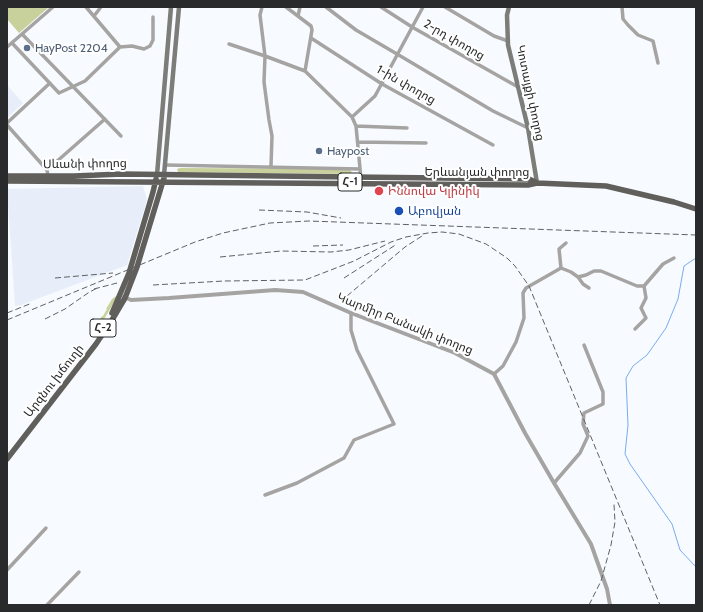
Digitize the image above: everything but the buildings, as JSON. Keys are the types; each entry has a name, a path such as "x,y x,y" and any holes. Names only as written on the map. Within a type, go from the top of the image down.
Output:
{"main road":[{"path":"157,174 171,7"},
{"path":"164,175 179,7"},
{"name":"Կոտայքի փողոց","path":"509,7 507,15 508,41 528,128 537,183"},
{"name":"Սևանի փողոց","path":"7,176 48,173 164,175"},
{"name":"Հ-2","path":"124,296 157,174"},
{"name":"Հ-2","path":"7,453 96,337 124,296 137,267 164,175"},
{"name":"Երևանյան փողոց","path":"164,175 528,185 537,183"},
{"name":"Երևանյան փողոց","path":"163,181 361,180"},
{"name":"Սևանի փողոց","path":"7,181 163,181"},
{"name":"Հ-1","path":"537,183 606,186 674,202 696,209"},
{"name":"Արզնու խճուղի","path":"7,459 96,344 112,320 124,296"}],"street":[{"path":"7,47 53,7"},
{"path":"86,7 120,46"},
{"path":"94,16 101,7"},
{"path":"286,7 311,26 311,38 305,71"},
{"path":"298,16 300,7"},
{"path":"326,7 356,30 493,112 528,128"},
{"name":"2-րդ փողոց","path":"381,7 412,27 518,87"},
{"path":"352,117 375,96 423,7"},
{"path":"445,7 494,36 508,41"},
{"path":"622,7 623,19 628,25 638,35 654,41 658,63"},
{"path":"262,8 260,15 265,56 264,82 272,136 272,166"},
{"path":"12,42 59,93 85,81 120,46 132,46 144,49 150,46 153,40 153,17"},
{"path":"22,34 121,136"},
{"name":"1-ին փողոց","path":"311,38 382,84 493,145"},
{"path":"229,44 305,71 352,117 356,126 361,180"},
{"path":"50,83 7,124 48,173 105,119"},
{"path":"356,126 407,128"},
{"path":"358,142 426,143"},
{"path":"166,164 360,169"},
{"path":"561,268 559,249 566,243"},
{"path":"578,277 594,271 601,271 637,286 644,286 663,264 674,258"},
{"path":"561,268 571,272 589,288"},
{"path":"561,268 526,288 523,293 524,318 516,342 503,366 494,374 525,433 591,544 607,589 610,605"},
{"path":"635,329 646,318 640,308 646,298 644,286"},
{"name":"Կարմիր Բանակի փողոց","path":"124,296 131,300 275,290 303,292 351,313 454,353 494,374"},
{"path":"265,495 297,483 344,458 354,440 394,424 357,350 351,330 351,313"},
{"path":"554,483 580,453 588,436 583,424 584,413 603,404 603,392 584,345"},
{"path":"7,570 46,528"},
{"path":"46,605 79,572"}],"shaded area":[{"path":"7,85 23,103 7,118"},
{"path":"143,186 147,200 127,265 15,306 7,189"}],"green space":[{"path":"7,7 49,7 19,33 7,19"},
{"path":"177,169 349,169 352,172 350,174 178,172"},
{"path":"116,296 117,297 99,328 101,317 112,299"}],"waterway":[{"path":"696,258 684,266 678,299 666,328 647,355 633,366 626,378 628,425 625,454 630,464 672,524 680,550 696,567"}],"railway":[{"path":"259,210 307,212 341,218"},
{"path":"7,320 195,242 223,233 270,223 309,221 696,235"},
{"path":"153,285 224,281 305,280 354,261 391,242 406,237 428,233 442,232 459,234 486,244 507,258 515,266 529,286 660,605"},
{"path":"347,296 405,247 422,236"},
{"path":"220,257 281,251 331,252 349,250 385,241"},
{"path":"344,278 397,244"},
{"path":"313,246 343,245"},
{"path":"55,278 113,273"},
{"path":"94,289 117,283"},
{"path":"45,319 65,309 97,288"},
{"path":"7,313 32,303"},
{"path":"589,605 601,581 611,545 615,522 614,504"}],"place":[{"name":"HayPost 2204","path":"27,48"},
{"name":"Haypost","path":"319,151"},
{"name":"Իննովա Կլինիկ","path":"379,191"},
{"name":"Աբովյան","path":"399,211"}]}
